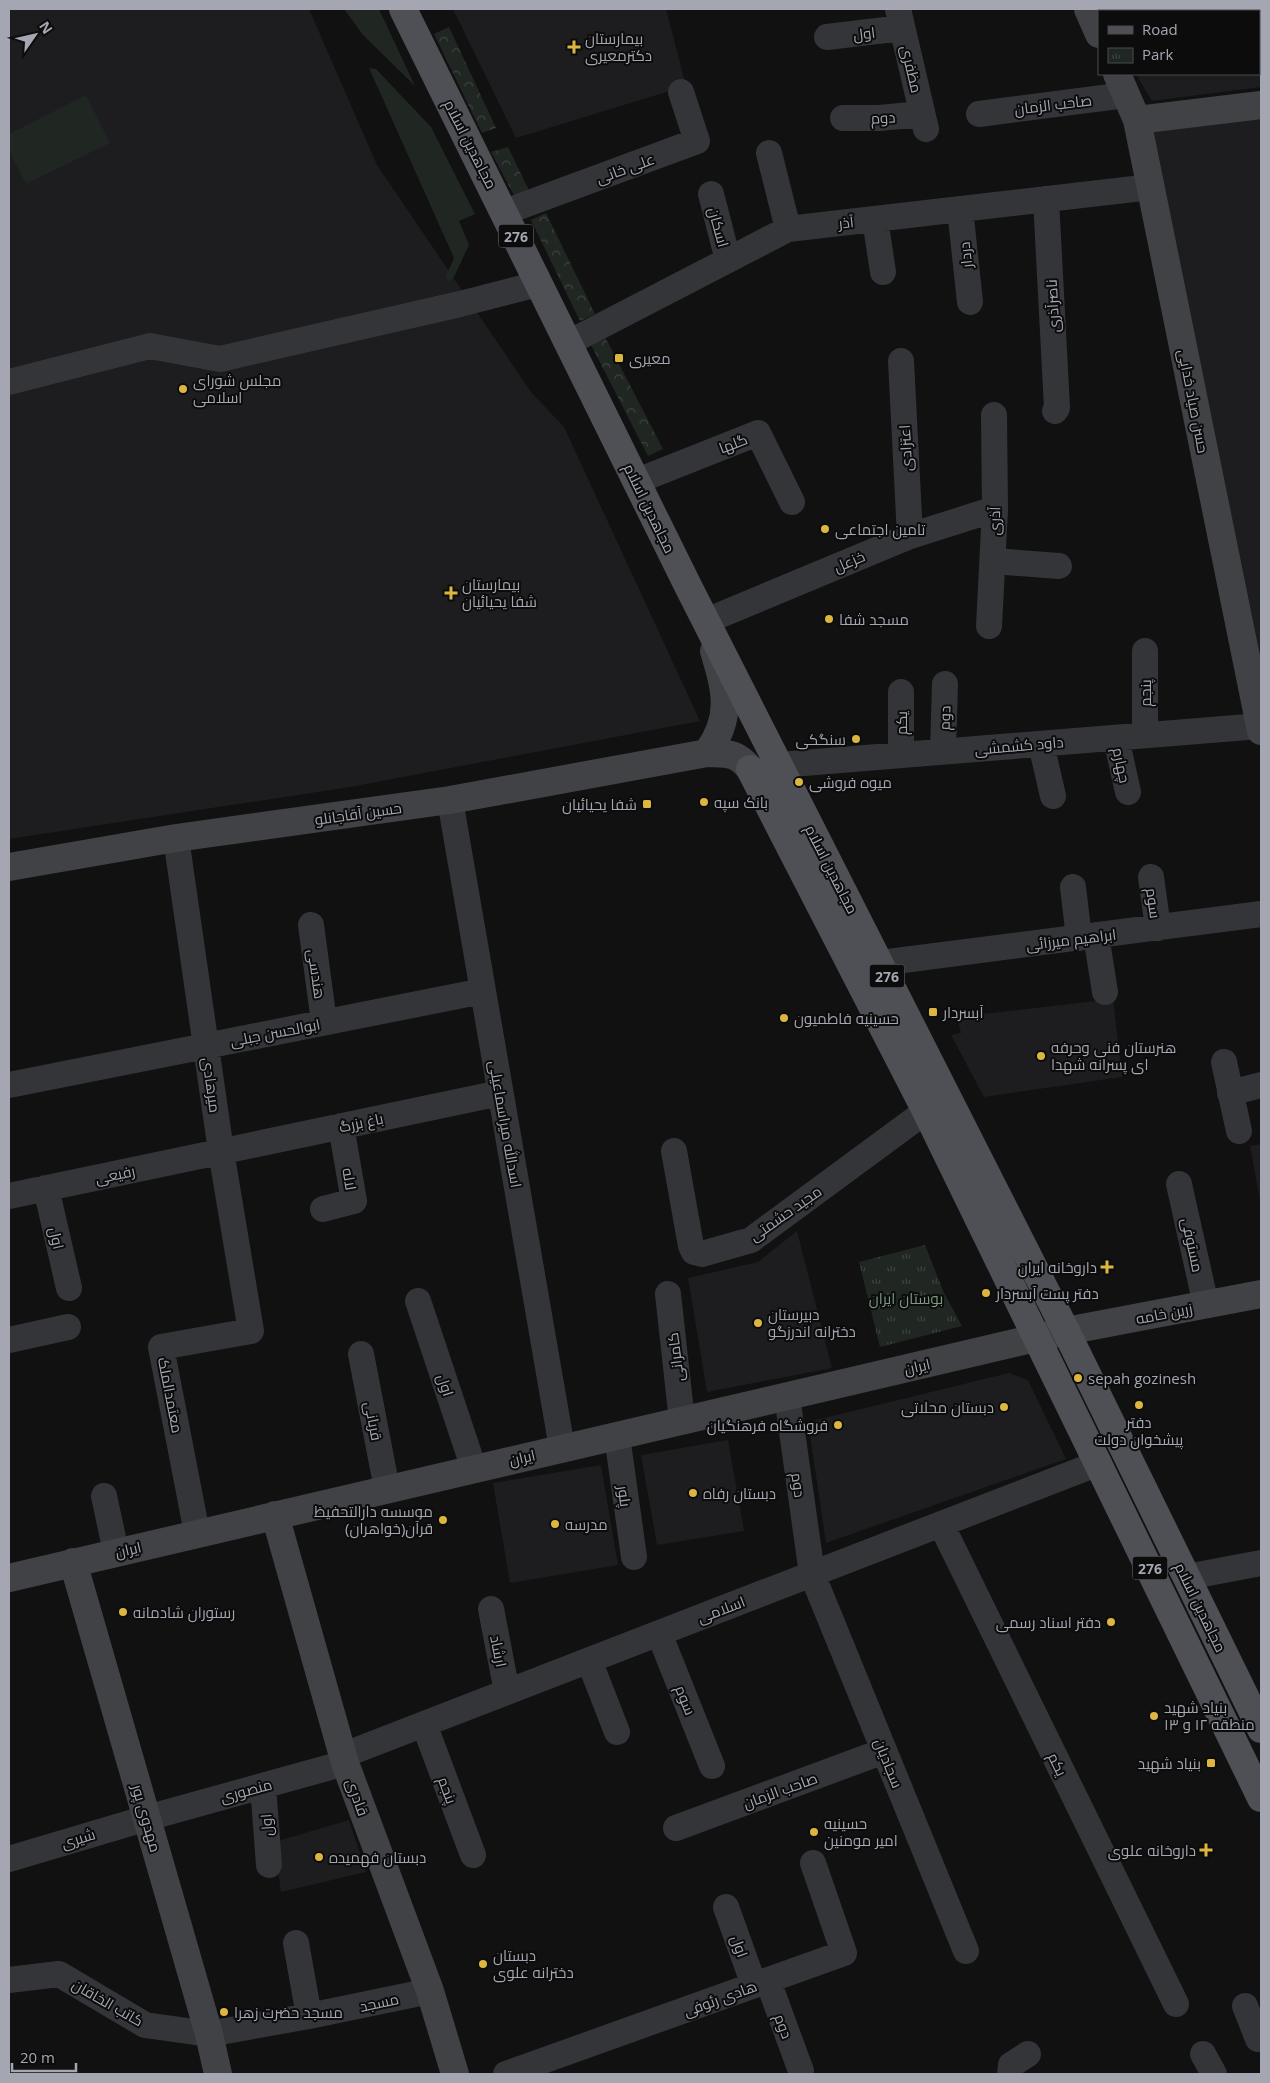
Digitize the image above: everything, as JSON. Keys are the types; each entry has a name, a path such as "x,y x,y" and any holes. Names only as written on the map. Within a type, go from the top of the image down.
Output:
{"main road":[{"name":"مجاهدین اسلام","path":"403,9 706,621 1066,1331 1261,1730"},
{"path":"1088,9 1098,32"},
{"name":"حسن صیاد خدایی","path":"1121,84 1137,120 1261,729"},
{"path":"1137,120 1261,105"},
{"path":"706,621 724,684 725,710 719,737 707,753"},
{"name":"حسین آقاجانلو","path":"9,867 176,838 450,800 707,753 732,754 742,759 750,769"},
{"name":"مجاهدین اسلام","path":"750,769 926,1111 1261,1798"},
{"name":"زرین خامه","path":"1036,1338 1261,1294"},
{"name":"ایران","path":"9,1578 1036,1338"},
{"name":"قادرى","path":"275,1515 344,1759 430,1991 455,2074"},
{"name":"مهدوی پور","path":"73,1562 209,2034 218,2074"}],"street":[{"name":"اول","path":"827,37 900,18"},
{"name":"مظفری","path":"900,18 924,122"},
{"name":"صاحب الزمان","path":"979,114 1121,84"},
{"name":"علی خانی","path":"505,212 697,141 681,92"},
{"name":"دوم","path":"843,118 879,118 924,122"},
{"path":"769,153 788,229"},
{"name":"آذر","path":"568,343 788,229 1151,188"},
{"name":"اسکان","path":"710,194 728,260"},
{"name":"ناصرآذری","path":"1046,199 1057,408 1055,411"},
{"name":"دردار","path":"960,209 970,302"},
{"path":"875,219 883,272"},
{"path":"9,382 150,346 220,358 460,304 538,284"},
{"name":"اعتزادی","path":"901,361 910,536"},
{"name":"آذری","path":"989,626 995,509 994,415"},
{"name":"گلها","path":"637,481 758,433 792,502"},
{"name":"خزعل","path":"706,621 910,536 995,509"},
{"path":"993,561 1059,566"},
{"name":"پنجم","path":"1145,651 1145,736"},
{"name":"دوم","path":"943,751 945,684"},
{"name":"یکم","path":"901,692 902,755"},
{"name":"داود کشمشی","path":"779,764 1116,738 1261,729"},
{"name":"چهارم","path":"1116,738 1128,792"},
{"path":"1042,744 1053,796"},
{"name":"اسدالله میراسماعیلی","path":"450,800 562,1448"},
{"name":"میرهادی","path":"176,838 221,1151 251,1331"},
{"name":"سوم","path":"1151,877 1158,928"},
{"path":"1073,887 1105,992"},
{"name":"ابراهیم میرزائی","path":"880,963 1261,914"},
{"name":"هندسی","path":"311,925 324,1022"},
{"name":"ابوالحسن جبلی","path":"9,1085 483,991"},
{"path":"1224,1062 1239,1130"},
{"path":"1230,1093 1261,1085"},
{"name":"باغ بزرگ","path":"221,1151 500,1093"},
{"name":"مجید حشمتی","path":"674,1151 691,1246 694,1252 702,1254 751,1240 926,1111"},
{"name":"لاله","path":"323,1209 354,1200 341,1126"},
{"name":"رفیعی","path":"9,1196 221,1151"},
{"name":"مستوفی","path":"1179,1184 1206,1305"},
{"name":"اول","path":"46,1188 69,1288"},
{"name":"کامرانی","path":"668,1294 682,1420"},
{"name":"اول","path":"418,1301 474,1469"},
{"path":"9,1340 68,1327"},
{"name":"معتمدالملک","path":"197,1533 162,1347 251,1331"},
{"name":"قربانی","path":"361,1354 387,1489"},
{"name":"دوم","path":"787,1396 812,1574"},
{"name":"پلور","path":"617,1436 634,1557"},
{"name":"اسلامی","path":"344,1759 424,1724 1099,1463"},
{"path":"104,1496 116,1552"},
{"name":"یکم","path":"941,1524 1176,2004"},
{"path":"1187,1577 1261,1563"},
{"name":"سجادیان","path":"812,1574 966,1951"},
{"name":"ارشاد","path":"491,1609 507,1692"},
{"name":"سوم","path":"659,1634 712,1766"},
{"path":"589,1660 617,1732"},
{"name":"پنجم","path":"424,1724 473,1855"},
{"name":"صاحب الزمان","path":"676,1828 884,1751"},
{"name":"منصوری","path":"147,1818 262,1786 344,1759"},
{"name":"اول","path":"262,1786 268,1865"},
{"name":"شیری","path":"9,1859 147,1818"},
{"name":"هادی رئوفی","path":"506,2074 544,2068 761,1983 844,1953 813,1863"},
{"name":"اول","path":"726,1907 761,1983"},
{"path":"296,1943 309,2016"},
{"name":"کاتب الخاقان","path":"9,1980 59,1974 145,2026 209,2034"},
{"name":"دوم","path":"761,1983 801,2071"},
{"name":"مسجد","path":"209,2034 430,1991"},
{"path":"1245,2006 1258,2039 1261,2038"},
{"path":"1010,2074 1011,2065 1028,2054"}],"shaded area":[{"name":"مجلس شورای اسلامی","path":"9,9 309,9 377,165 531,392 564,427 700,721 350,787 9,839"},
{"name":"بیمارستان دکترمعیری","path":"453,9 666,9 686,86 516,138"},
{"path":"1249,9 1250,10 1126,10"},
{"path":"1260,67 1261,87 1152,101 1137,75 1260,75"},
{"path":"1261,111 1261,672 1145,127"},
{"name":"هنرستان فنی وحرفه ای پسرانه شهدا","path":"1113,999 1122,1077 984,1097 951,1035 961,1033 957,1017"},
{"path":"1261,1144 1261,1206 1250,1146"},
{"name":"دبیرستان دخترانه اندرزگو","path":"797,1231 832,1368 707,1392 688,1278 758,1262"},
{"path":"1009,1373 1028,1380 1066,1459 826,1543 808,1422"},
{"name":"دبستان رفاه","path":"728,1440 744,1531 657,1545 641,1455"},
{"name":"مدرسه","path":"601,1465 618,1565 510,1583 493,1483"},
{"name":"دبستان فهمیده","path":"349,1820 366,1872 281,1892 274,1842"}],"green space":[{"path":"344,9 379,9 415,86 363,35"},
{"path":"449,27 496,128 482,133 434,34"},
{"path":"369,68 376,69 431,127 475,214 459,221 469,245 453,279 448,282 446,276 454,258"},
{"path":"86,95 110,143 26,184 9,150 9,134"},
{"path":"508,147 532,197 516,199 491,152"},
{"path":"546,213 595,314 580,321 531,220"},
{"path":"603,333 663,449 648,456 589,341"},
{"name":"بوستان ایران","path":"925,1245 944,1293 962,1326 880,1347 859,1262"}],"place":[{"name":"بیمارستان دکترمعیری","path":"574,47"},
{"name":"معیری","path":"619,358"},
{"name":"مجلس شورای اسلامی","path":"183,389"},
{"name":"تامین اجتماعی","path":"825,529"},
{"name":"بیمارستان شفا یحیائیان","path":"451,593"},
{"name":"مسجد شفا","path":"829,619"},
{"name":"سنگکی","path":"856,739"},
{"name":"میوه فروشی","path":"799,782"},
{"name":"بانک سپه","path":"704,802"},
{"name":"شفا یحیائیان","path":"647,804"},
{"name":"آبسردار","path":"933,1012"},
{"name":"حسینیه فاطمیون","path":"784,1018"},
{"name":"هنرستان فنی وحرفه ای پسرانه شهدا","path":"1041,1056"},
{"name":"داروخانه ایران","path":"1107,1267"},
{"name":"دفتر پست آبسردار","path":"986,1293"},
{"name":"دبیرستان دخترانه اندرزگو","path":"758,1323"},
{"name":"sepah gozinesh","path":"1078,1378"},
{"name":"دفتر پیشخوان دولت","path":"1139,1405"},
{"name":"دبستان محلاتی","path":"1004,1407"},
{"name":"فروشگاه فرهنگیان","path":"838,1425"},
{"name":"دبستان رفاه","path":"693,1493"},
{"name":"موسسه دارالتحفیظ قرآن(خواهران)","path":"443,1520"},
{"name":"مدرسه","path":"555,1524"},
{"name":"رستوران شادمانه","path":"123,1612"},
{"name":"دفتر اسناد رسمی","path":"1111,1622"},
{"name":"بنیاد شهید منطقه ۱۲ و ۱۳","path":"1154,1716"},
{"name":"بنیاد شهید","path":"1211,1763"},
{"name":"حسینیه امیر مومنین","path":"814,1832"},
{"name":"داروخانه علوی","path":"1206,1850"},
{"name":"دبستان فهمیده","path":"319,1857"},
{"name":"دبستان دخترانه علوی","path":"483,1964"},
{"name":"مسجد حضرت زهرا","path":"224,2012"}]}
